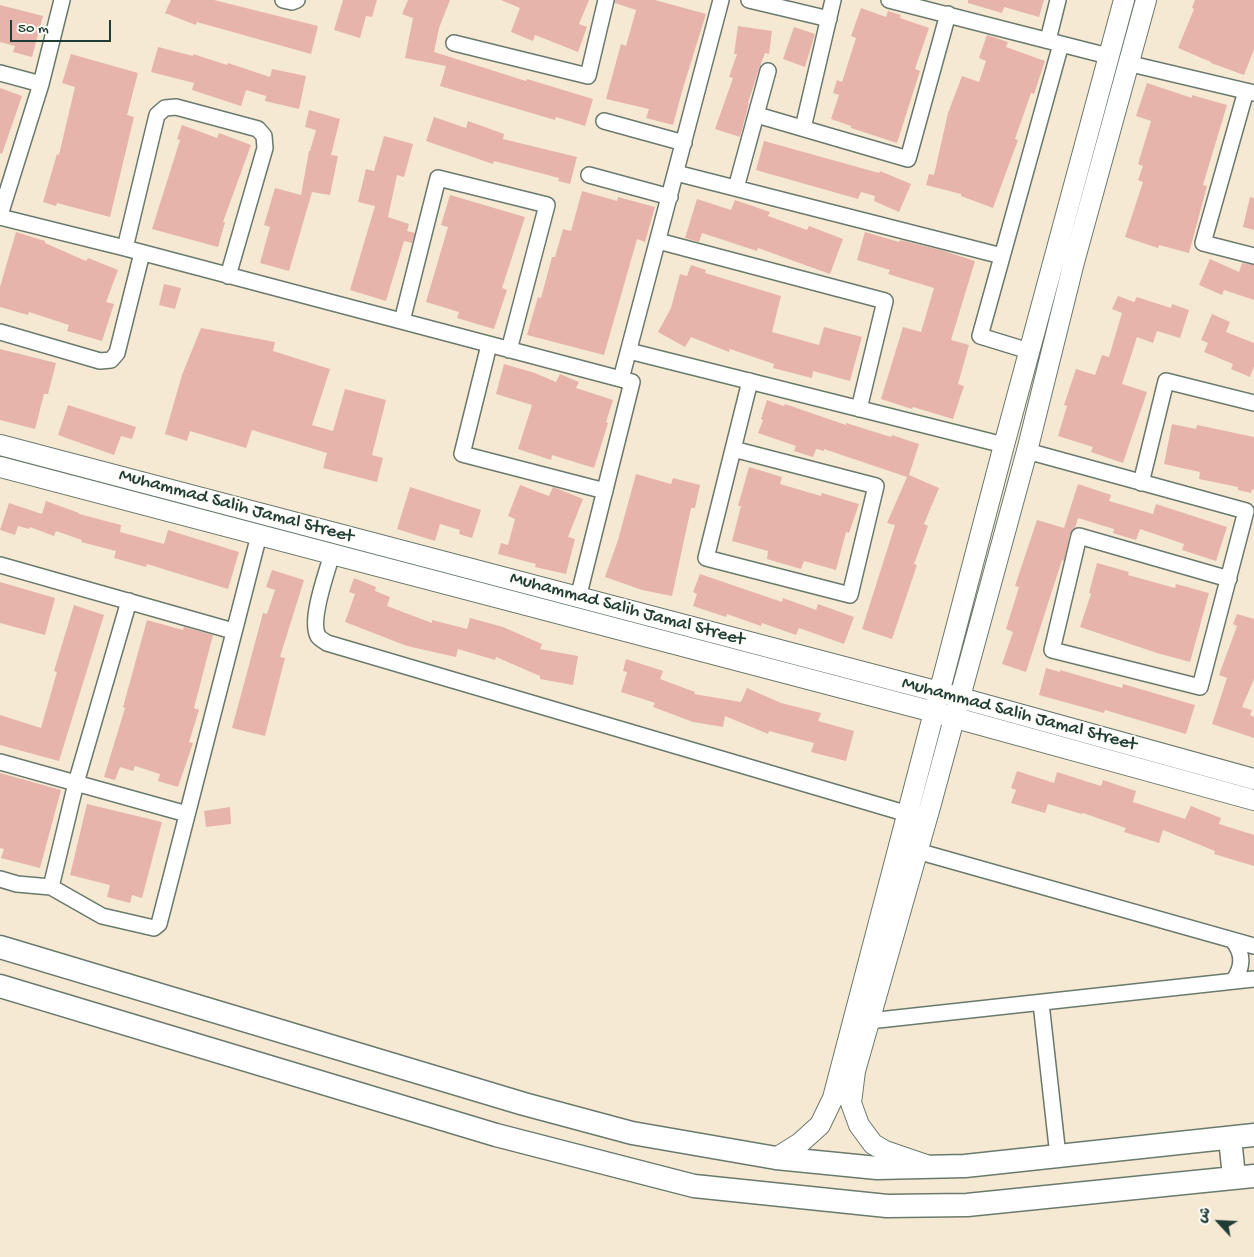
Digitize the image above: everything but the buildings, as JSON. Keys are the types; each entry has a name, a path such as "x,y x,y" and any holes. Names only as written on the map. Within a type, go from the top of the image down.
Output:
{"main road":[{"path":"0,947 542,1109 632,1133 776,1158 877,1168 965,1166 1254,1135"},
{"path":"0,986 496,1135 694,1186 887,1206 967,1204 1244,1176 1230,1138"}],"street":[{"path":"62,0 41,84 4,186 0,216 632,382 578,598"},
{"path":"283,0 292,2 298,0"},
{"path":"454,43 588,76 606,0"},
{"path":"621,379 721,0"},
{"path":"749,0 829,19"},
{"path":"803,128 833,0"},
{"path":"890,0 943,9 1108,56"},
{"path":"1029,350 980,336 1002,256 1055,42 1058,0"},
{"path":"776,1158 800,1143 820,1125 832,1098 1029,350 1124,0"},
{"path":"933,1167 873,1144 859,1125 851,1103 854,1071 960,698 1027,452 1074,262 1146,0"},
{"path":"757,115 908,159 943,9"},
{"path":"1128,63 1250,92 1203,243 1254,256"},
{"path":"736,188 768,71"},
{"path":"0,73 41,84"},
{"path":"125,248 157,115 165,108 176,107 258,129 264,136 265,148 228,276"},
{"path":"604,121 684,143"},
{"path":"676,173 1002,256"},
{"path":"589,175 670,197"},
{"path":"402,321 438,178 547,205 509,350"},
{"path":"658,241 885,301 859,409"},
{"path":"0,332 100,361 111,360 117,353 142,253"},
{"path":"489,345 462,454 604,491"},
{"path":"629,351 1004,445"},
{"path":"1141,483 1166,381 1254,403"},
{"path":"733,449 876,486 850,596 706,558 733,449 750,382"},
{"name":"Muhammad Salih Jamal Street","path":"0,445 939,692 1254,779"},
{"path":"1027,452 1250,512 1229,578 1200,687 1052,650 1079,536 1229,578"},
{"name":"Muhammad Salih Jamal Street","path":"0,467 934,712 1254,800"},
{"path":"0,880 17,884 51,887 102,916 154,928 159,924 259,535"},
{"path":"332,554 316,615 316,629 319,637 327,643 908,814"},
{"path":"0,565 233,631"},
{"path":"51,887 76,783 129,601"},
{"path":"0,762 187,814"},
{"path":"917,851 1254,946"},
{"path":"1233,941 1240,952 1241,964 1233,981"},
{"path":"869,1022 1254,979"},
{"path":"1041,1002 1058,1156"}]}
